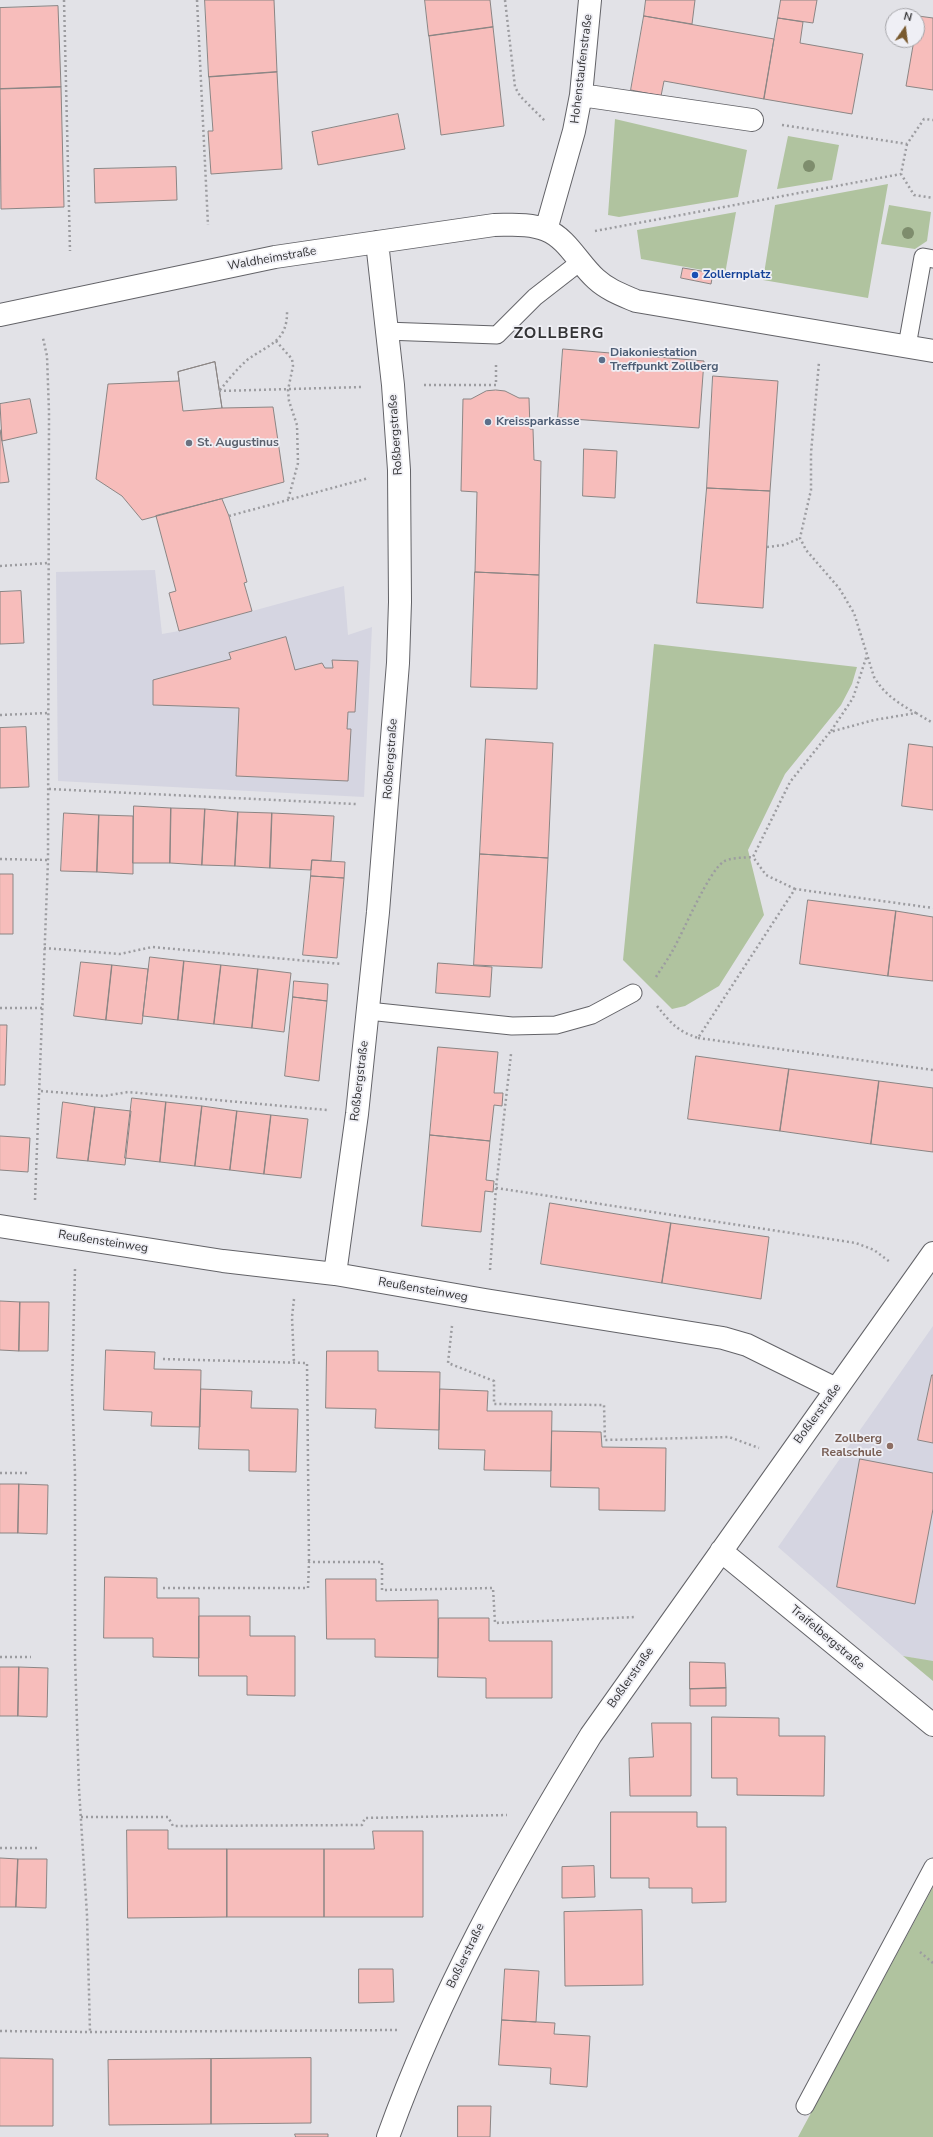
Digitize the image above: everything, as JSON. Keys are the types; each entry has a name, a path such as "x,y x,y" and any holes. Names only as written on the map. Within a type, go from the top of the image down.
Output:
{"street":[{"name":"Hohenstaufenstraße","path":"553,234 581,95 590,0"},
{"path":"581,95 752,120"},
{"name":"Waldheimstraße","path":"0,315 276,257 377,242 494,225 530,226 553,234"},
{"path":"553,234 597,280 614,292 636,301 933,351"},
{"name":"Roßbergstraße","path":"335,1274 368,1011 388,806 400,602 398,470 392,385 385,330 377,242"},
{"name":"Reußensteinweg","path":"0,1226 223,1261 335,1274 485,1300 723,1338 747,1345 836,1389"},
{"name":"Boßlerstraße","path":"388,2137 431,2031 478,1932 541,1816 591,1735 670,1620 721,1551 933,1253"},
{"name":"Traifelbergstraße","path":"721,1551 933,1726"}],"lane":[{"path":"907,346 923,257 933,259"},
{"path":"385,330 497,335 536,297 580,262"},
{"path":"368,1011 512,1026 556,1025 574,1021 608,1008 639,992"},
{"path":"805,2106 933,1867"}],"path":[{"path":"64,0 70,251"},
{"path":"197,0 208,224"},
{"path":"505,0 515,87 520,96 550,126"},
{"path":"933,120 924,119 907,144 901,174 914,195 933,198"},
{"path":"752,120 907,144"},
{"path":"553,234 619,225 901,174"},
{"path":"34,1231 41,1090 49,789 49,412 47,356 38,308"},
{"path":"287,310 286,329 276,341 247,360 219,391 288,390 392,385 496,385 497,335"},
{"path":"823,332 811,453 811,490 800,538 806,550 831,577 846,600 859,627 867,654 879,685 900,704 933,723"},
{"path":"276,341 292,359 294,366 288,390 289,400 295,416 299,438 298,463 288,501"},
{"path":"229,516 398,470"},
{"path":"767,547 784,545 800,538"},
{"path":"0,566 48,562"},
{"path":"753,857 790,782 830,732 853,698 867,654"},
{"path":"0,715 48,713"},
{"path":"830,732 874,720 916,713"},
{"path":"49,789 388,806"},
{"path":"753,857 766,875 795,889 933,908"},
{"path":"753,857 722,862 704,888 670,956 639,992 675,1027 683,1033 698,1038 933,1070"},
{"path":"0,860 48,860"},
{"path":"698,1038 795,889"},
{"path":"44,948 120,954 152,947 372,966"},
{"path":"0,1008 42,1008"},
{"path":"485,1300 490,1268 496,1188 512,1026"},
{"path":"41,1090 104,1096 128,1092 356,1114"},
{"path":"496,1188 856,1243 874,1250 914,1281"},
{"path":"76,1238 72,1386 75,1474 74,1657 87,1915 90,2032"},
{"path":"294,1363 292,1307 298,1270"},
{"path":"455,1295 448,1363 494,1381 494,1404 604,1405 606,1440 729,1437 786,1458"},
{"path":"163,1359 307,1363 309,1562 308,1588 163,1588"},
{"path":"0,1473 29,1473"},
{"path":"309,1562 382,1562 382,1590 493,1588 496,1623 640,1617 670,1620"},
{"path":"0,1657 31,1656"},
{"path":"81,1817 168,1817 173,1826 330,1826 362,1825 365,1818 495,1815 541,1816"},
{"path":"0,1848 37,1848"},
{"path":"0,2031 431,2031"}],"shaded area":[{"path":"155,570 162,634 179,631 344,586 348,635 372,627 364,797 58,781 56,572"},
{"name":"Zollberg Realschule","path":"933,1326 933,1662 903,1656 778,1547"}],"green space":[{"path":"615,119 747,150 738,197 619,217 608,215"},
{"path":"788,136 839,145 832,180 777,189"},
{"path":"888,184 868,298 763,280 775,205"},
{"path":"889,205 931,212 927,241 915,249 881,244"},
{"path":"736,212 725,274 641,259 637,230"},
{"path":"654,644 857,667 852,684 841,705 785,774 748,850 764,915 719,986 685,1006 672,1009 623,960"},
{"path":"903,1656 933,1661 933,1681"},
{"path":"933,1887 933,2137 798,2137"}],"building":[{"path":"205,0 274,0 277,72 209,77"},
{"path":"425,0 490,0 493,27 429,36"},
{"path":"646,0 695,0 692,24 644,16"},
{"path":"781,0 817,0 813,23 778,18"},
{"path":"58,6 61,87 0,89 0,8"},
{"path":"644,16 774,39 764,99 664,81 661,96 631,90"},
{"path":"925,17 933,18 933,90 906,86 913,48 925,48"},
{"path":"778,18 803,22 800,43 863,54 852,114 764,99"},
{"path":"493,27 504,126 441,135 429,36"},
{"path":"277,72 282,169 211,174 208,131 213,131 209,77"},
{"path":"61,87 64,207 1,209 0,89"},
{"path":"398,114 405,149 318,165 312,132"},
{"path":"176,167 177,200 95,203 94,169"},
{"path":"683,268 713,273 711,284 681,278"},
{"path":"563,349 704,361 699,428 558,418"},
{"path":"215,362 222,408 183,411 178,372"},
{"name":"St. Augustinus","path":"215,362 222,408 273,407 284,482 142,520 122,496 96,479 108,384 179,381 178,372"},
{"path":"713,376 778,381 770,491 707,488"},
{"path":"486,391 505,391 519,398 529,398 530,429 533,429 534,460 541,461 539,575 475,572 477,492 461,491 463,399 471,399"},
{"path":"30,399 37,433 2,441 0,404"},
{"path":"0,430 9,482 0,483"},
{"path":"584,449 617,451 615,498 583,496"},
{"path":"707,488 770,491 763,608 697,603"},
{"path":"222,499 229,516 247,582 244,583 252,611 179,631 169,593 176,591 156,516"},
{"path":"475,572 539,575 537,689 471,687"},
{"path":"21,591 24,643 0,644 0,592"},
{"path":"286,637 295,670 322,663 325,668 333,668 332,660 358,661 355,712 348,712 347,729 351,729 348,781 236,776 239,708 153,705 153,680 231,659 229,653"},
{"path":"26,727 29,787 0,788 0,728"},
{"path":"486,739 553,743 548,858 480,854"},
{"path":"909,744 933,747 933,810 902,806"},
{"path":"134,806 171,808 170,863 133,863"},
{"path":"171,808 205,809 202,865 170,863"},
{"path":"205,809 238,812 235,866 202,865"},
{"path":"238,812 272,813 270,868 235,866"},
{"path":"64,813 99,815 97,872 61,871"},
{"path":"272,813 334,816 331,861 312,860 311,870 270,868"},
{"path":"99,815 133,816 133,874 97,872"},
{"path":"480,854 548,858 542,968 474,965"},
{"path":"312,860 345,862 344,878 311,876"},
{"path":"0,874 13,874 13,934 0,934"},
{"path":"311,876 344,878 337,958 303,955"},
{"path":"808,900 896,911 888,976 800,964"},
{"path":"896,911 933,917 933,981 888,976"},
{"path":"150,957 184,961 178,1020 143,1016"},
{"path":"184,961 221,965 214,1024 178,1020"},
{"path":"81,962 112,965 106,1020 74,1016"},
{"path":"438,963 492,967 490,997 436,993"},
{"path":"112,965 148,969 142,1024 106,1020"},
{"path":"221,965 258,969 252,1028 214,1024"},
{"path":"258,969 291,973 284,1032 252,1028"},
{"path":"294,981 328,984 327,1001 293,997"},
{"path":"293,997 327,1001 319,1081 285,1076"},
{"path":"0,1025 7,1025 5,1085 0,1085"},
{"path":"438,1047 498,1052 494,1093 503,1093 502,1106 494,1105 490,1141 430,1135"},
{"path":"696,1056 789,1069 780,1131 688,1119"},
{"path":"789,1069 879,1081 871,1144 780,1131"},
{"path":"879,1081 933,1088 933,1152 871,1144"},
{"path":"132,1098 166,1102 160,1162 125,1158"},
{"path":"63,1102 95,1107 88,1161 57,1158"},
{"path":"166,1102 202,1106 195,1166 160,1162"},
{"path":"202,1106 237,1111 230,1170 195,1166"},
{"path":"95,1107 131,1111 125,1165 88,1161"},
{"path":"237,1111 271,1115 264,1174 230,1170"},
{"path":"271,1115 308,1119 301,1178 264,1174"},
{"path":"430,1135 490,1141 486,1180 494,1181 493,1192 485,1191 481,1232 422,1226"},
{"path":"0,1136 30,1138 28,1172 0,1170"},
{"path":"550,1203 671,1223 662,1283 541,1264"},
{"path":"671,1223 769,1237 761,1299 662,1283"},
{"path":"0,1301 20,1302 19,1351 0,1350"},
{"path":"20,1302 49,1302 48,1351 19,1351"},
{"path":"106,1350 155,1352 154,1369 201,1370 200,1427 151,1426 152,1412 104,1410"},
{"path":"327,1351 378,1351 378,1371 440,1372 439,1430 375,1428 376,1409 326,1408"},
{"path":"933,1375 933,1443 918,1440"},
{"path":"201,1389 252,1391 251,1408 298,1409 296,1472 249,1471 249,1450 199,1449"},
{"path":"440,1389 488,1391 487,1411 552,1411 551,1471 484,1470 485,1450 439,1449"},
{"path":"552,1431 601,1432 602,1447 666,1448 665,1511 599,1510 599,1488 551,1487"},
{"path":"860,1459 933,1473 933,1509 915,1604 837,1587"},
{"path":"0,1484 19,1484 18,1533 0,1533"},
{"path":"19,1484 48,1485 47,1534 18,1533"},
{"path":"105,1577 157,1578 157,1598 199,1598 199,1658 153,1657 153,1638 104,1638"},
{"path":"326,1579 376,1579 376,1601 438,1600 438,1658 375,1657 375,1639 327,1639"},
{"path":"199,1616 250,1616 250,1636 295,1636 295,1696 247,1695 247,1676 199,1676"},
{"path":"439,1618 489,1618 489,1641 552,1641 552,1698 486,1698 486,1678 438,1677"},
{"path":"690,1662 725,1663 726,1688 690,1689"},
{"path":"0,1667 19,1667 18,1716 0,1716"},
{"path":"19,1667 48,1668 47,1717 18,1716"},
{"path":"726,1688 726,1706 690,1706 690,1689"},
{"path":"712,1717 779,1718 779,1736 825,1736 824,1796 737,1795 737,1778 712,1778"},
{"path":"652,1723 691,1723 691,1796 630,1796 629,1758 653,1757"},
{"path":"611,1812 697,1812 697,1827 726,1827 726,1902 692,1903 692,1888 649,1888 649,1878 611,1878"},
{"path":"127,1830 168,1830 168,1849 227,1849 227,1917 128,1918"},
{"path":"373,1831 423,1831 423,1917 324,1917 324,1849 374,1849"},
{"path":"227,1849 324,1849 324,1917 227,1917"},
{"path":"0,1858 18,1859 16,1907 0,1907"},
{"path":"18,1859 47,1859 46,1908 16,1907"},
{"path":"594,1866 595,1897 562,1898 562,1867"},
{"path":"642,1910 643,1985 565,1986 564,1912"},
{"path":"359,1969 393,1969 394,2002 359,2003"},
{"path":"505,1969 539,1971 536,2022 502,2020"},
{"path":"502,2020 555,2023 554,2034 590,2036 587,2087 550,2084 551,2068 499,2065"},
{"path":"0,2058 53,2059 53,2126 0,2126"},
{"path":"311,2058 311,2123 211,2124 211,2059"},
{"path":"211,2059 211,2124 109,2125 108,2060"},
{"path":"458,2106 491,2106 490,2137 458,2137"},
{"path":"295,2134 328,2134 328,2137 296,2137"}],"place":[{"name":"Zollernplatz","path":"695,275"},
{"name":"Diakoniestation Treffpunkt Zollberg","path":"602,360"},
{"name":"Kreissparkasse","path":"488,422"},
{"name":"St. Augustinus","path":"189,443"},
{"name":"Zollberg Realschule","path":"890,1446"}],"district":[{"name":"ZOLLBERG","path":"559,334"}]}
